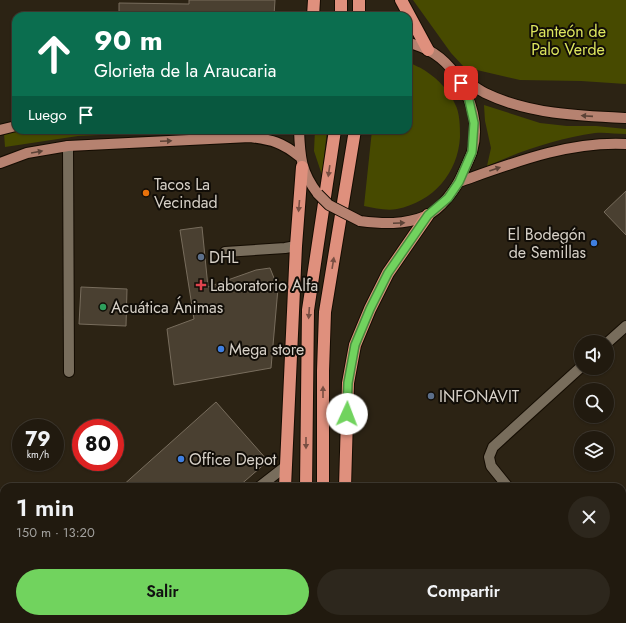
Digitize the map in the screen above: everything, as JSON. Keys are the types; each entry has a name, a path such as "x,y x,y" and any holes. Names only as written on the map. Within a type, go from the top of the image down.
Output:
{"highway":[{"path":"313,12 314,0"},
{"path":"341,0 341,12"},
{"path":"359,0 359,12"},
{"path":"401,0 407,12"},
{"path":"412,20 428,50"},
{"path":"306,483 308,310 334,134"},
{"path":"323,483 323,378 325,312 354,134"},
{"path":"285,483 301,162"},
{"path":"345,483 348,383 355,345 370,309 388,273 428,215"}],"main road":[{"path":"0,163 27,153 68,146 250,137 273,140 290,149 301,162 310,183 329,205 360,221 382,224 405,223 428,215 448,198 459,182 472,152 474,123 468,96 453,71 442,59 428,50 412,44"},
{"path":"453,71 484,92 509,102 540,110 573,115 626,118"},
{"path":"0,130 12,127"},
{"path":"299,134 301,162"},
{"path":"459,182 530,157 568,148 609,143 626,144"}],"street":[{"path":"68,146 69,372"},
{"path":"225,252 296,246"},
{"path":"614,337 626,326"},
{"path":"505,483 491,466 489,457 493,447 574,373"},
{"path":"264,483 286,466"}],"green space":[{"name":"Panteón de Palo Verde","path":"413,0 626,0 626,84 581,81 520,80 464,67 451,53"},
{"path":"412,64 423,69 435,78 447,90 457,108 460,137 454,162 449,174 441,184 422,200 393,210 364,206 372,134 412,134"},
{"path":"484,105 540,123 626,129 626,134 595,133 567,138 526,150 487,166 491,148 485,121"},
{"path":"12,132 12,134 124,134 78,136 5,147 4,133"},
{"path":"315,134 327,134 322,175 314,151"}],"building":[{"path":"189,0 275,0 274,12 119,12 119,3 189,4"},
{"path":"626,191 626,235 604,212"},
{"name":"Mega store","path":"202,227 208,287 256,270 270,268 278,288 271,368 174,385 167,329 194,319 180,230"},
{"name":"Acuática Ánimas","path":"81,287 127,289 126,326 79,324"},
{"path":"216,402 268,461 243,483 125,483"}],"place":[{"name":"Tacos La Vecindad","path":"146,193"},
{"name":"El Bodegón de Semillas","path":"594,243"},
{"name":"DHL","path":"201,257"},
{"name":"Laboratorio Alfa","path":"201,285"},
{"name":"Acuática Ánimas","path":"103,307"},
{"name":"Mega store","path":"221,349"},
{"name":"INFONAVIT","path":"431,396"},
{"name":"Office Depot","path":"181,459"}],"route":[{"path":"347,414 348,383 355,345 370,309 388,273 428,215 448,198 459,182 472,152 474,123 468,96 461,83"}]}
